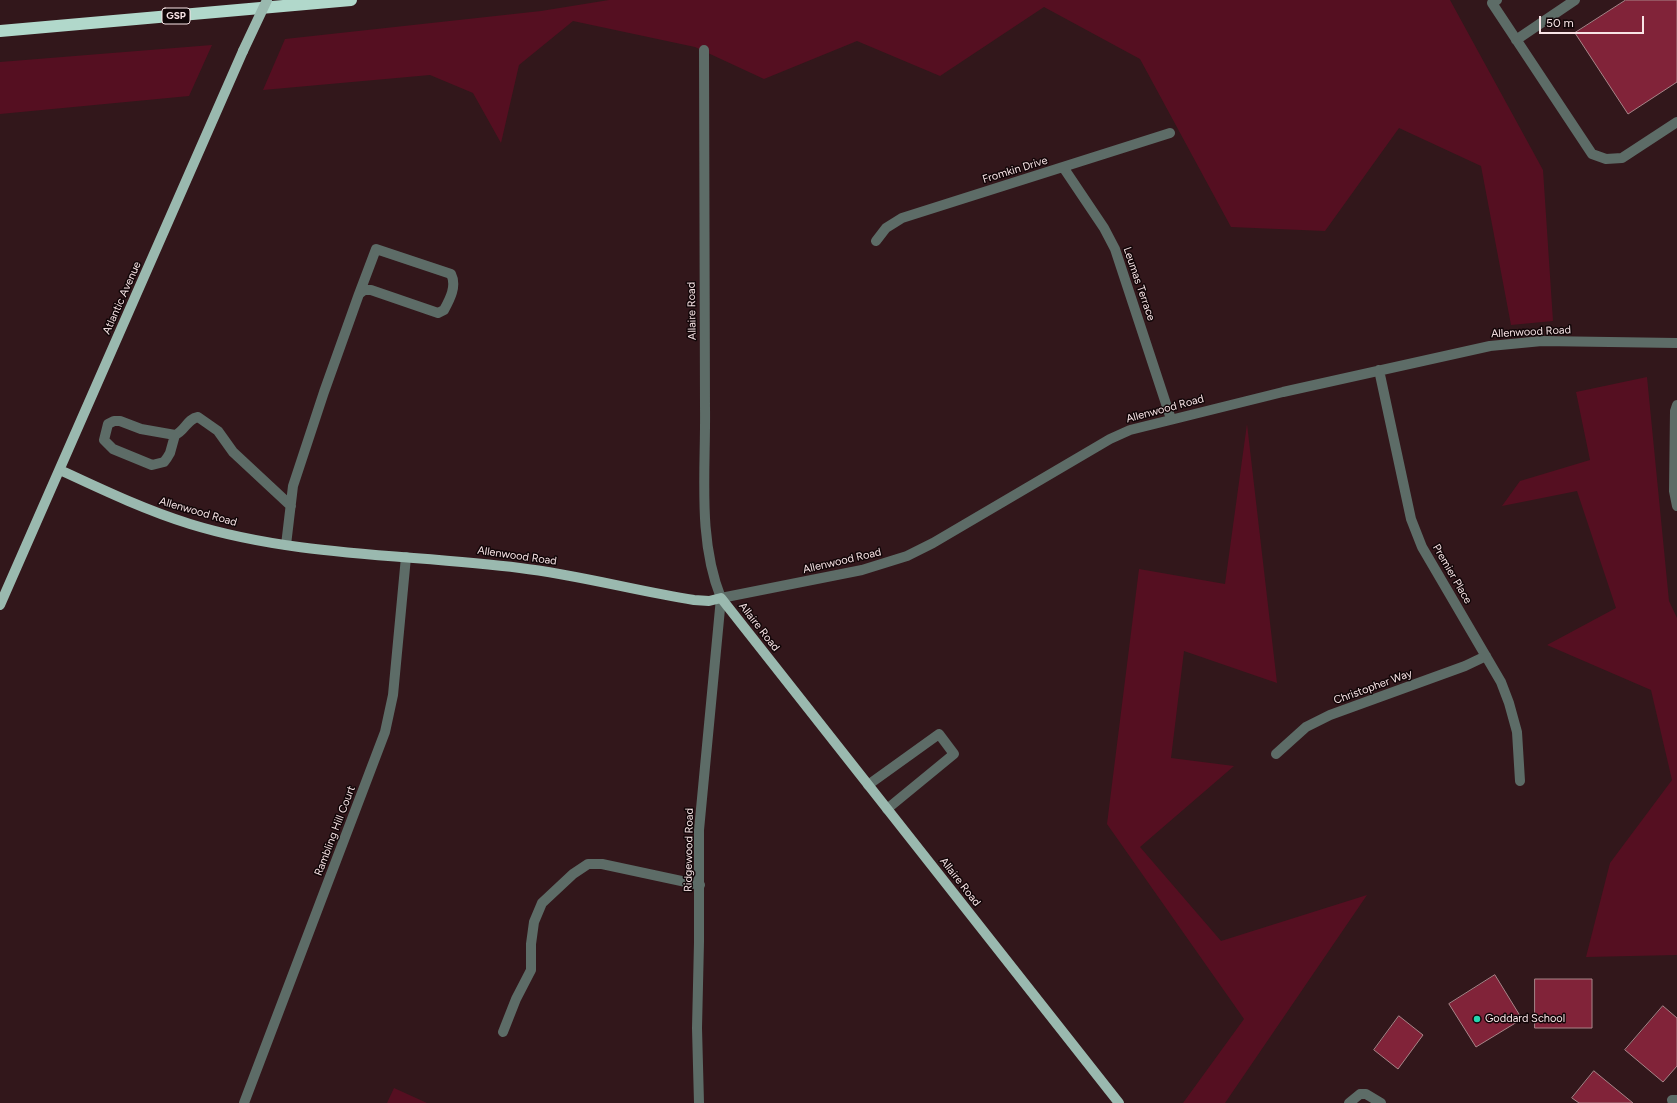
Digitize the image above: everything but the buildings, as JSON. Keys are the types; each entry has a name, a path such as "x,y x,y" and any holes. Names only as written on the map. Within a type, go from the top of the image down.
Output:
{"highway":[{"name":"GSP","path":"0,31 351,0"}],"main road":[{"name":"Atlantic Avenue","path":"0,605 267,0"},
{"name":"Allenwood Road","path":"60,470 152,512 191,525 229,534 310,549 523,568 694,600 709,601 720,598"},
{"name":"Allaire Road","path":"720,598 1119,1103"}],"street":[{"path":"1497,0 1492,3 1592,154 1606,159 1622,158 1677,122"},
{"path":"1516,40 1575,0"},
{"name":"Allaire Road","path":"704,50 705,519 712,577 720,598"},
{"name":"Fromkin Drive","path":"876,241 886,228 902,218 1170,134"},
{"name":"Leumas Terrace","path":"1063,167 1104,228 1116,249 1171,419"},
{"path":"286,545 293,486 304,451 359,294 376,249 451,274 454,280 451,296 444,310 438,313 372,290 364,290 359,294"},
{"name":"Allenwood Road","path":"720,598 862,570 907,556 933,543 1110,439 1130,430 1171,419 1378,370 1507,343 1542,341 1677,343"},
{"name":"Premier Place","path":"1378,370 1411,519 1422,547 1501,682 1510,703 1518,732 1520,781"},
{"path":"1677,406 1675,411 1674,491 1677,506"},
{"path":"175,436 141,430 120,421 114,421 108,424 104,440 113,450 152,465 164,462 170,453 175,436 179,434 192,418 198,417 218,432 233,452 290,506"},
{"name":"Rambling Hill Court","path":"244,1103 385,732 393,695 406,557"},
{"name":"Ridgewood Road","path":"699,1103 697,1028 700,885 699,830 720,598"},
{"name":"Christopher Way","path":"1276,754 1306,727 1330,715 1465,666 1486,656"},
{"path":"868,785 939,734 954,754 887,809"},
{"path":"503,1032 516,1000 531,970 531,944 534,922 542,903 573,874 588,864 602,864 700,885"},
{"path":"1349,1103 1360,1094 1366,1094 1381,1103"}],"shaded area":[{"path":"609,0 1450,0 1543,170 1553,321 1511,325 1481,166 1399,128 1325,231 1231,227 1140,59 1044,7 940,76 857,41 764,79 695,47 573,21 519,65 501,143 473,93 430,75 263,90 285,39 541,11"},
{"path":"212,45 189,96 0,114 0,62"},
{"path":"1647,377 1669,601 1677,618 1677,955 1586,957 1610,863 1672,780 1651,690 1547,645 1616,608 1577,491 1502,506 1520,481 1590,460 1576,392"},
{"path":"1247,424 1277,683 1184,651 1171,758 1234,766 1140,847 1221,941 1367,895 1225,1103 1183,1103 1244,1019 1107,824 1139,569 1225,584"},
{"path":"394,1088 427,1103 387,1103"}],"place":[{"name":"Goddard School","path":"1477,1019"}]}
